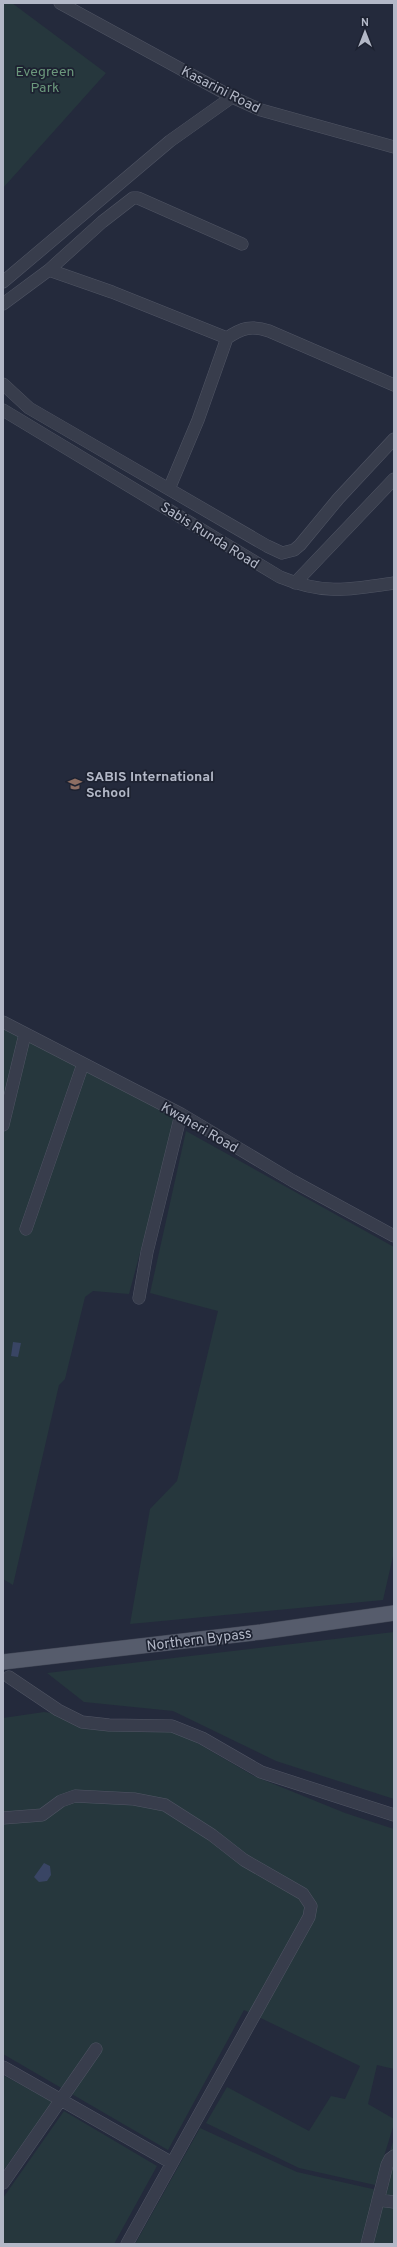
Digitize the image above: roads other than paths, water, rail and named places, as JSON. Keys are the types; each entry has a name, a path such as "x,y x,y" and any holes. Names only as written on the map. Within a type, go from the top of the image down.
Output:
{"main road":[{"name":"Northern Bypass","path":"6,1662 260,1632 394,1613"}],"street":[{"name":"Kasarini Road","path":"60,3 232,97 260,110 394,146"},
{"path":"3,282 170,141 232,97"},
{"path":"3,304 49,270 102,222 136,198 242,244"},
{"path":"49,270 112,292 227,338"},
{"path":"169,489 198,420 227,338 239,330 249,327 258,327 394,385"},
{"path":"3,384 29,408 267,546 282,553 288,552 300,546 338,499 394,439"},
{"name":"Sabis Runda Road","path":"3,410 249,559 295,584 337,591 394,583"},
{"path":"295,584 394,479"},
{"name":"Kwaheri Road","path":"3,1022 181,1114 293,1180 394,1236"},
{"path":"3,1125 25,1034"},
{"path":"26,1229 83,1064"},
{"path":"139,1298 147,1252 181,1114"},
{"path":"6,1662 6,1679 58,1710 82,1722 109,1725 172,1726 202,1738 261,1772 394,1816"},
{"path":"3,1818 42,1815 61,1801 75,1796 134,1799 165,1805 212,1835 244,1860 303,1894 311,1906 309,1917 127,2244"},
{"path":"3,2183 96,2049"},
{"path":"3,2067 172,2163"},
{"path":"367,2244 387,2165 390,2159 394,2156"},
{"path":"378,2200 394,2202"}],"water":[{"path":"13,1342 21,1343 18,1357 11,1356"},
{"path":"44,1863 50,1866 51,1875 47,1881 39,1882 34,1877"}],"place":[{"name":"SABIS International School","path":"75,784"}],"park label":[{"name":"Evegreen Park","path":"45,80"}]}
